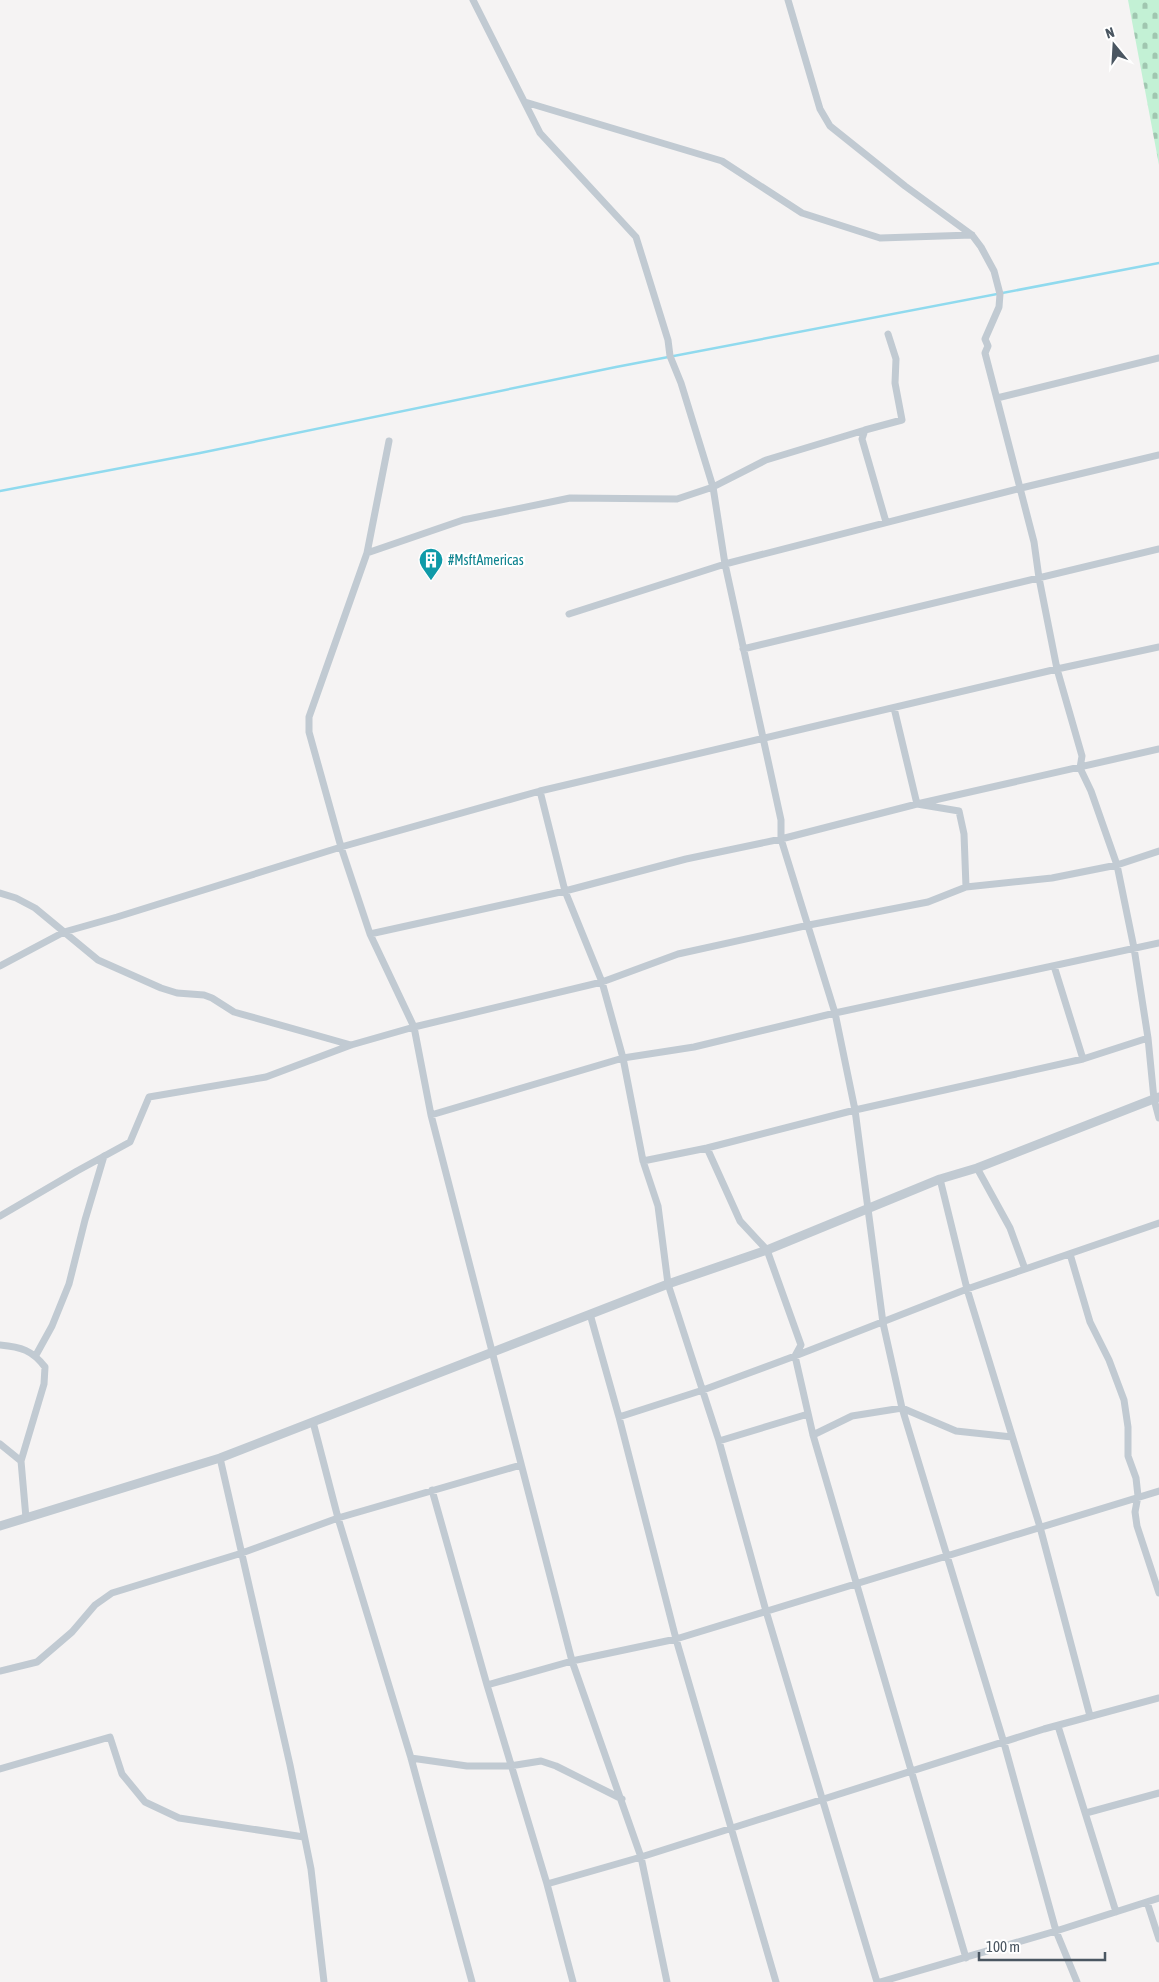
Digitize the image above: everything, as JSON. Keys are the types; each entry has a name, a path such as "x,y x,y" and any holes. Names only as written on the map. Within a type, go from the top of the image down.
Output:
{"street":[{"path":"473,0 540,133 636,237 668,340 670,356 681,383 712,487 725,564 781,820 781,839 835,1013 855,1110 883,1323 902,1408 1004,1743 1056,1931 1077,1982"},
{"path":"788,0 820,109 830,126 904,186 972,235 994,271 1000,294 999,307 985,339 988,346 985,352 1034,542 1039,578 1058,669 1082,756 1080,768 1091,791 1117,865 1134,948 1159,1118"},
{"path":"525,102 722,161 802,213 880,238 972,235"},
{"path":"367,553 463,520 570,498 677,499 712,487 766,460 902,420 896,383 896,360 888,334"},
{"path":"997,398 1159,358"},
{"path":"864,430 863,445 886,522"},
{"path":"389,441 367,553 308,724 341,847 370,934 414,1027 431,1115 572,1661 641,1857 667,1982"},
{"path":"569,614 725,564 1021,488 1159,455"},
{"path":"743,649 1159,549"},
{"path":"0,966 64,932 117,918 341,847 540,791 1159,647"},
{"path":"894,708 917,804"},
{"path":"370,934 565,891 686,859 781,839 917,804 1159,749"},
{"path":"540,791 565,891 602,982 623,1058 643,1161 658,1206 668,1284 719,1441 766,1611 878,1982 966,1958 1159,1898"},
{"path":"917,804 959,811 964,834 966,887"},
{"path":"0,1216 130,1142 148,1097 266,1077 351,1046 414,1027 602,982 678,954 808,924 928,902 966,887 1052,878 1117,865 1159,851"},
{"path":"0,893 30,905 50,918 98,960 161,988 177,993 204,995 234,1012 351,1046"},
{"path":"431,1115 623,1058 694,1047 835,1013 1159,943"},
{"path":"1054,966 1083,1059"},
{"path":"643,1161 708,1148 855,1110 1083,1059 1148,1038"},
{"path":"0,1526 220,1458 668,1284 767,1250 869,1206 940,1179 977,1168 1156,1098"},
{"path":"708,1148 740,1221 767,1250 801,1344 795,1356 813,1435 913,1771 966,1958"},
{"path":"36,1355 52,1326 69,1284 104,1156"},
{"path":"977,1168 1010,1228 1025,1269"},
{"path":"940,1179 967,1289 1040,1527 1090,1716"},
{"path":"619,1417 703,1390 883,1323 967,1289 1159,1223"},
{"path":"1070,1254 1090,1322 1109,1360 1124,1400 1128,1427 1128,1456 1136,1478 1138,1496 1135,1512 1159,1593"},
{"path":"590,1314 619,1417 676,1639 776,1982"},
{"path":"0,1346 16,1346 36,1355 45,1367 44,1384 22,1461 26,1518"},
{"path":"813,1435 852,1416 902,1408 956,1431 1012,1437"},
{"path":"719,1441 808,1414"},
{"path":"313,1422 338,1518 411,1758 472,1982"},
{"path":"0,1444 22,1461"},
{"path":"220,1458 311,1870 324,1982"},
{"path":"0,1671 37,1662 72,1632 95,1605 112,1593 242,1553 338,1518 521,1465"},
{"path":"432,1490 510,1766 547,1884 573,1982"},
{"path":"487,1684 572,1661 676,1639 1159,1491"},
{"path":"547,1884 641,1857 1090,1716 1159,1698"},
{"path":"1058,1726 1116,1912"},
{"path":"0,1769 110,1738 122,1774 145,1802 179,1818 304,1837"},
{"path":"411,1758 467,1766 510,1766 540,1761 556,1766 622,1800"},
{"path":"1086,1813 1159,1793"},
{"path":"1147,1902 1159,1940"}],"green space":[{"path":"1128,0 1159,0 1159,165"}],"waterway":[{"path":"0,491 200,453 616,367 1159,263"}],"place":[{"name":"#MsftAmericas","path":"431,581"}]}
